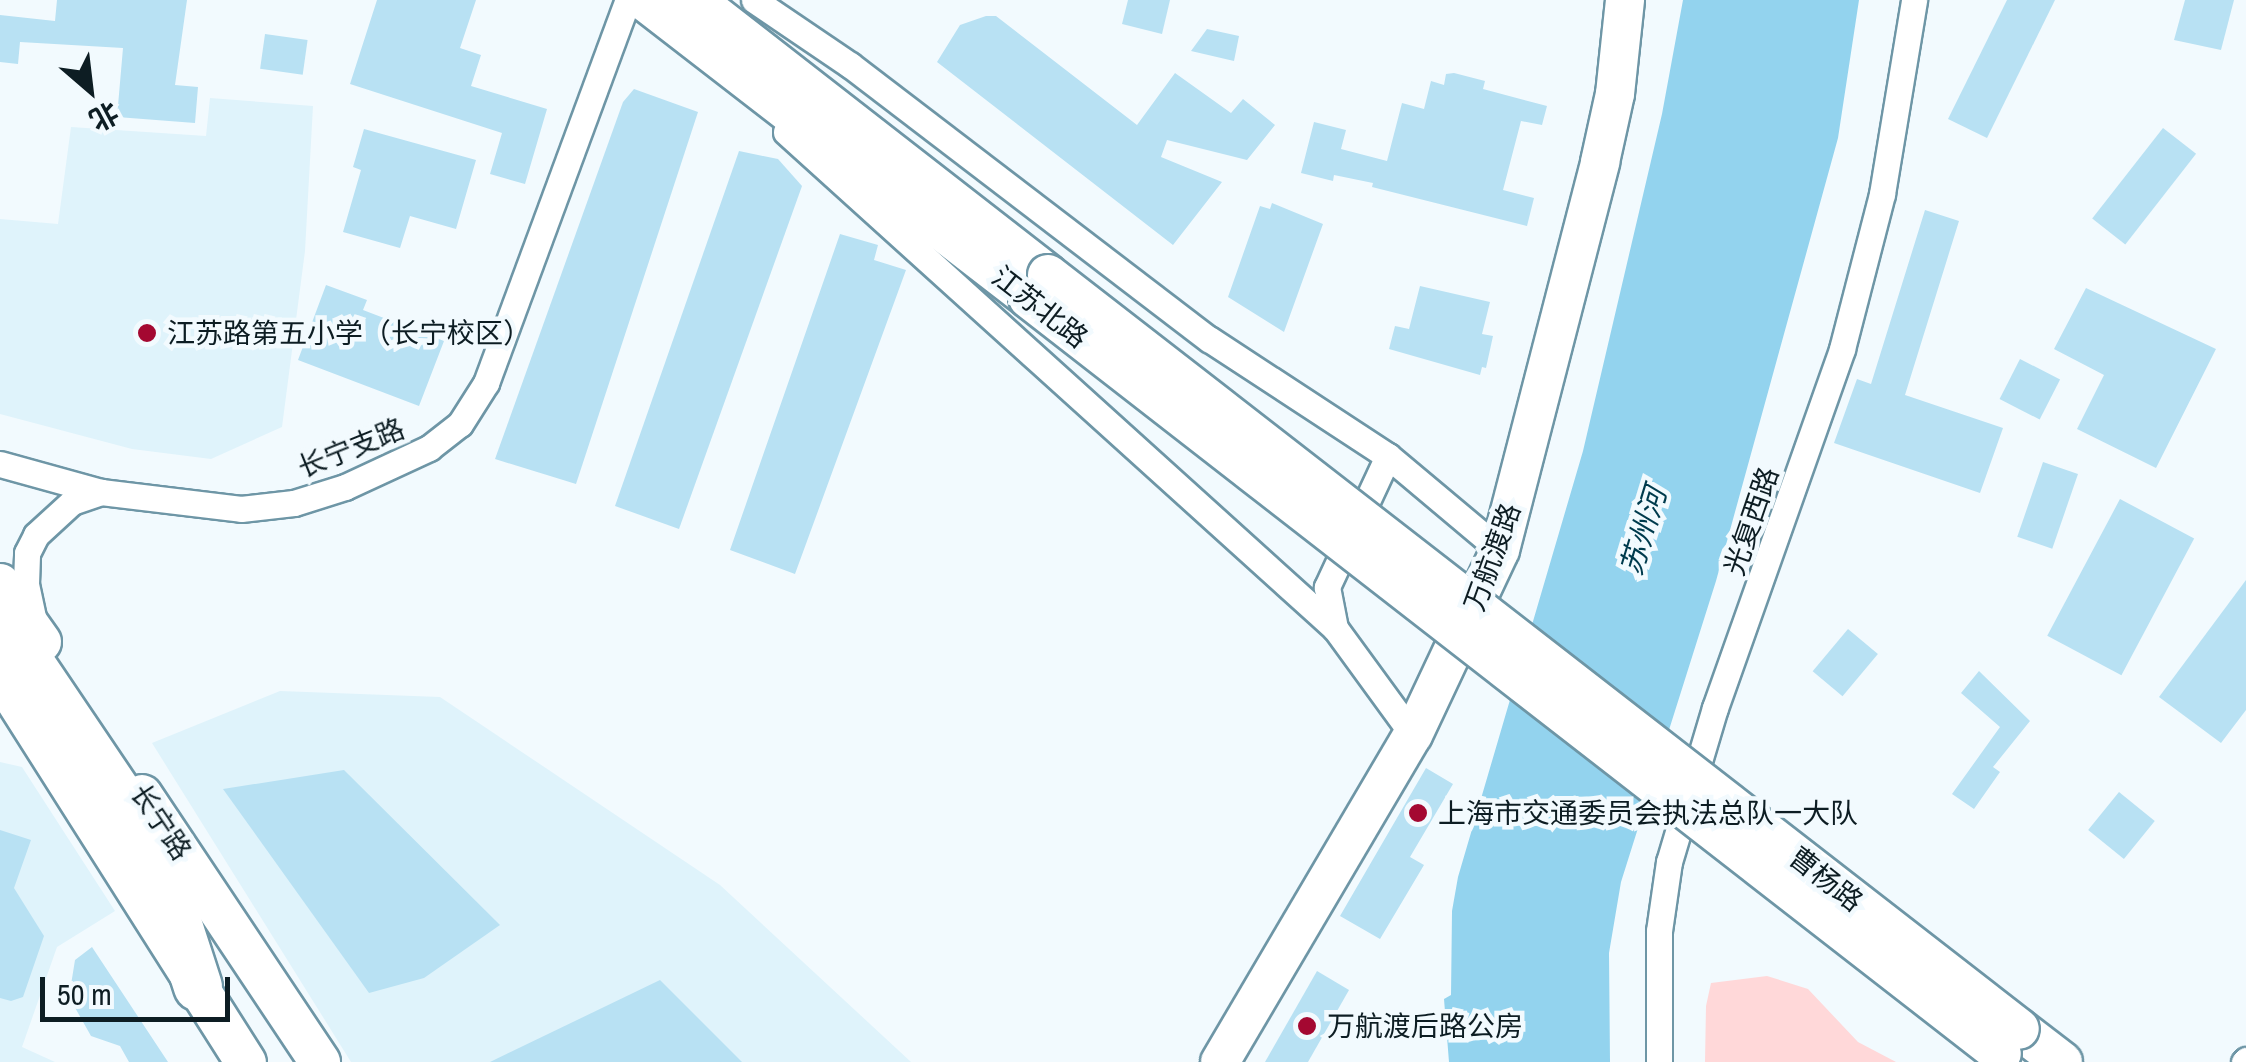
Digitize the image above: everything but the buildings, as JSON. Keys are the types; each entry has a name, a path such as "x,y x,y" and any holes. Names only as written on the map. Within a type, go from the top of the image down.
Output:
{"highway":[{"path":"19,629 158,864 198,988"}],"main road":[{"name":"江苏北路","path":"644,0 1039,286"},
{"name":"江苏北路","path":"695,0 1039,286 1442,600"},
{"name":"长宁路","path":"0,584 19,629 320,1062"},
{"name":"曹杨路","path":"1442,600 2011,1048 2062,1062"},
{"name":"长宁路","path":"0,675 246,1062"}],"street":[{"name":"长宁支路","path":"0,464 101,492 241,509 294,503 398,466 460,424 486,383 628,0"},
{"path":"754,0 850,65 1209,339 1388,456 1500,550"},
{"name":"万航渡路","path":"1220,1062 1413,735 1500,550 1600,162 1615,94 1625,0"},
{"name":"光复西路","path":"1660,1062 1659,931 1669,862 1715,708 1842,348 1882,194 1914,0"},
{"path":"709,61 1334,628 1413,735"},
{"path":"1334,628 1328,587 1388,456"},
{"path":"19,629 28,553 52,517 72,502 101,492"}],"shaded area":[{"name":"江苏路第五小学（长宁校区）","path":"210,98 313,106 305,251 282,427 211,459 132,449 0,414 0,219 58,224 71,127 206,136"},
{"path":"280,691 440,697 720,885 911,1062 351,1062 152,743"},
{"path":"0,762 22,767 115,911 57,947 22,1047 55,1062 0,1062"},
{"path":"1767,976 1808,989 1858,1042 1896,1062 1705,1062 1706,1006 1711,983"}],"water":[{"name":"苏州河","path":"1683,0 1859,0 1838,138 1716,581 1621,882 1609,953 1610,1062 1449,1062 1444,999 1451,995 1452,911 1458,877 1583,451 1662,114"}],"place":[{"name":"江苏路第五小学（长宁校区）","path":"147,333"},
{"name":"上海市交通委员会执法总队一大队","path":"1418,813"},
{"name":"万航渡后路公房","path":"1307,1026"}]}
